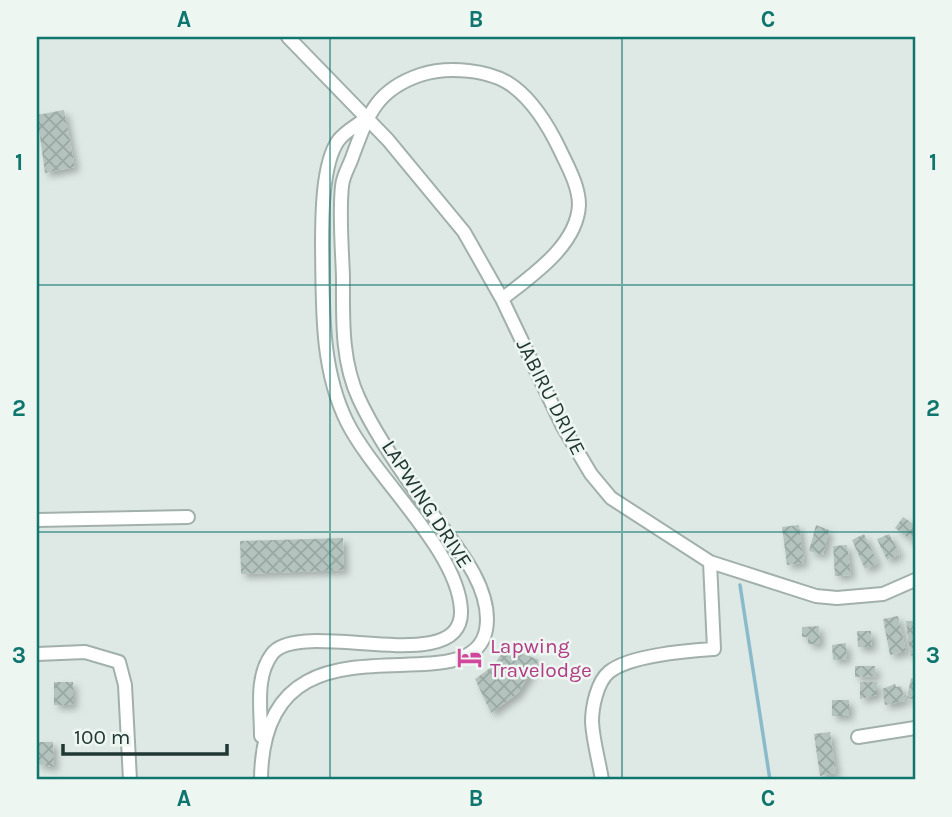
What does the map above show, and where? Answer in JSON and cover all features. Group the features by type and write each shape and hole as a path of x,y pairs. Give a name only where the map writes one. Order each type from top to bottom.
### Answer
{"street":[{"name":"JABIRU DRIVE","path":"293,38 367,118 464,232 502,299 564,426 598,485 611,498 710,562 826,597 883,594 915,580"},
{"path":"261,751 261,674 278,648 300,640 370,645 421,644 445,638 453,633 460,617 457,590 442,556 366,456 346,419 327,358 323,329 323,200 336,143 367,118 383,94 424,73 451,69 478,73 512,85 534,106 554,138 575,184 579,205 562,245 540,269 502,299"},
{"name":"LAPWING DRIVE","path":"261,780 261,751 268,727 281,705 313,678 344,668 457,661 479,646 485,632 484,603 468,565 417,494 359,400 352,381 343,335 342,186 367,118"},
{"path":"37,520 188,517"},
{"path":"602,780 592,722 595,699 605,677 628,663 682,651 714,649 710,562"},
{"path":"37,654 85,652 119,662 125,685 130,780"},
{"path":"858,737 915,728"},
{"path":"250,780 261,780"}],"building":[{"path":"64,110 75,167 45,173 37,115"},
{"path":"903,517 915,525 915,543 895,528"},
{"path":"799,525 804,563 787,565 782,527"},
{"path":"816,525 829,530 823,555 809,551"},
{"path":"864,534 878,563 865,569 852,540"},
{"path":"889,534 900,554 887,560 877,539"},
{"path":"343,538 344,570 241,574 240,541"},
{"path":"847,545 851,575 835,576 833,546"},
{"path":"898,616 906,651 890,655 883,619"},
{"path":"906,621 915,621 915,655 910,656"},
{"path":"819,626 820,644 808,644 808,637 802,637 802,627"},
{"path":"857,631 871,631 872,647 858,647"},
{"path":"846,643 847,659 833,660 832,645"},
{"path":"506,647 539,660 518,693 491,713 475,679 493,666"},
{"path":"855,666 875,666 876,676 855,677"},
{"path":"911,678 915,679 915,700 907,698"},
{"path":"54,682 73,682 73,705 54,705"},
{"path":"860,682 877,682 877,695 860,699"},
{"path":"895,684 896,687 901,686 905,701 885,705 882,689"},
{"path":"832,700 849,700 849,716 832,716"},
{"path":"830,732 836,773 820,776 814,734"},
{"path":"37,742 53,742 54,767 37,764"}],"waterway":[{"path":"740,585 770,780"}],"place":[{"name":"Lapwing Travelodge","path":"470,658"}]}
